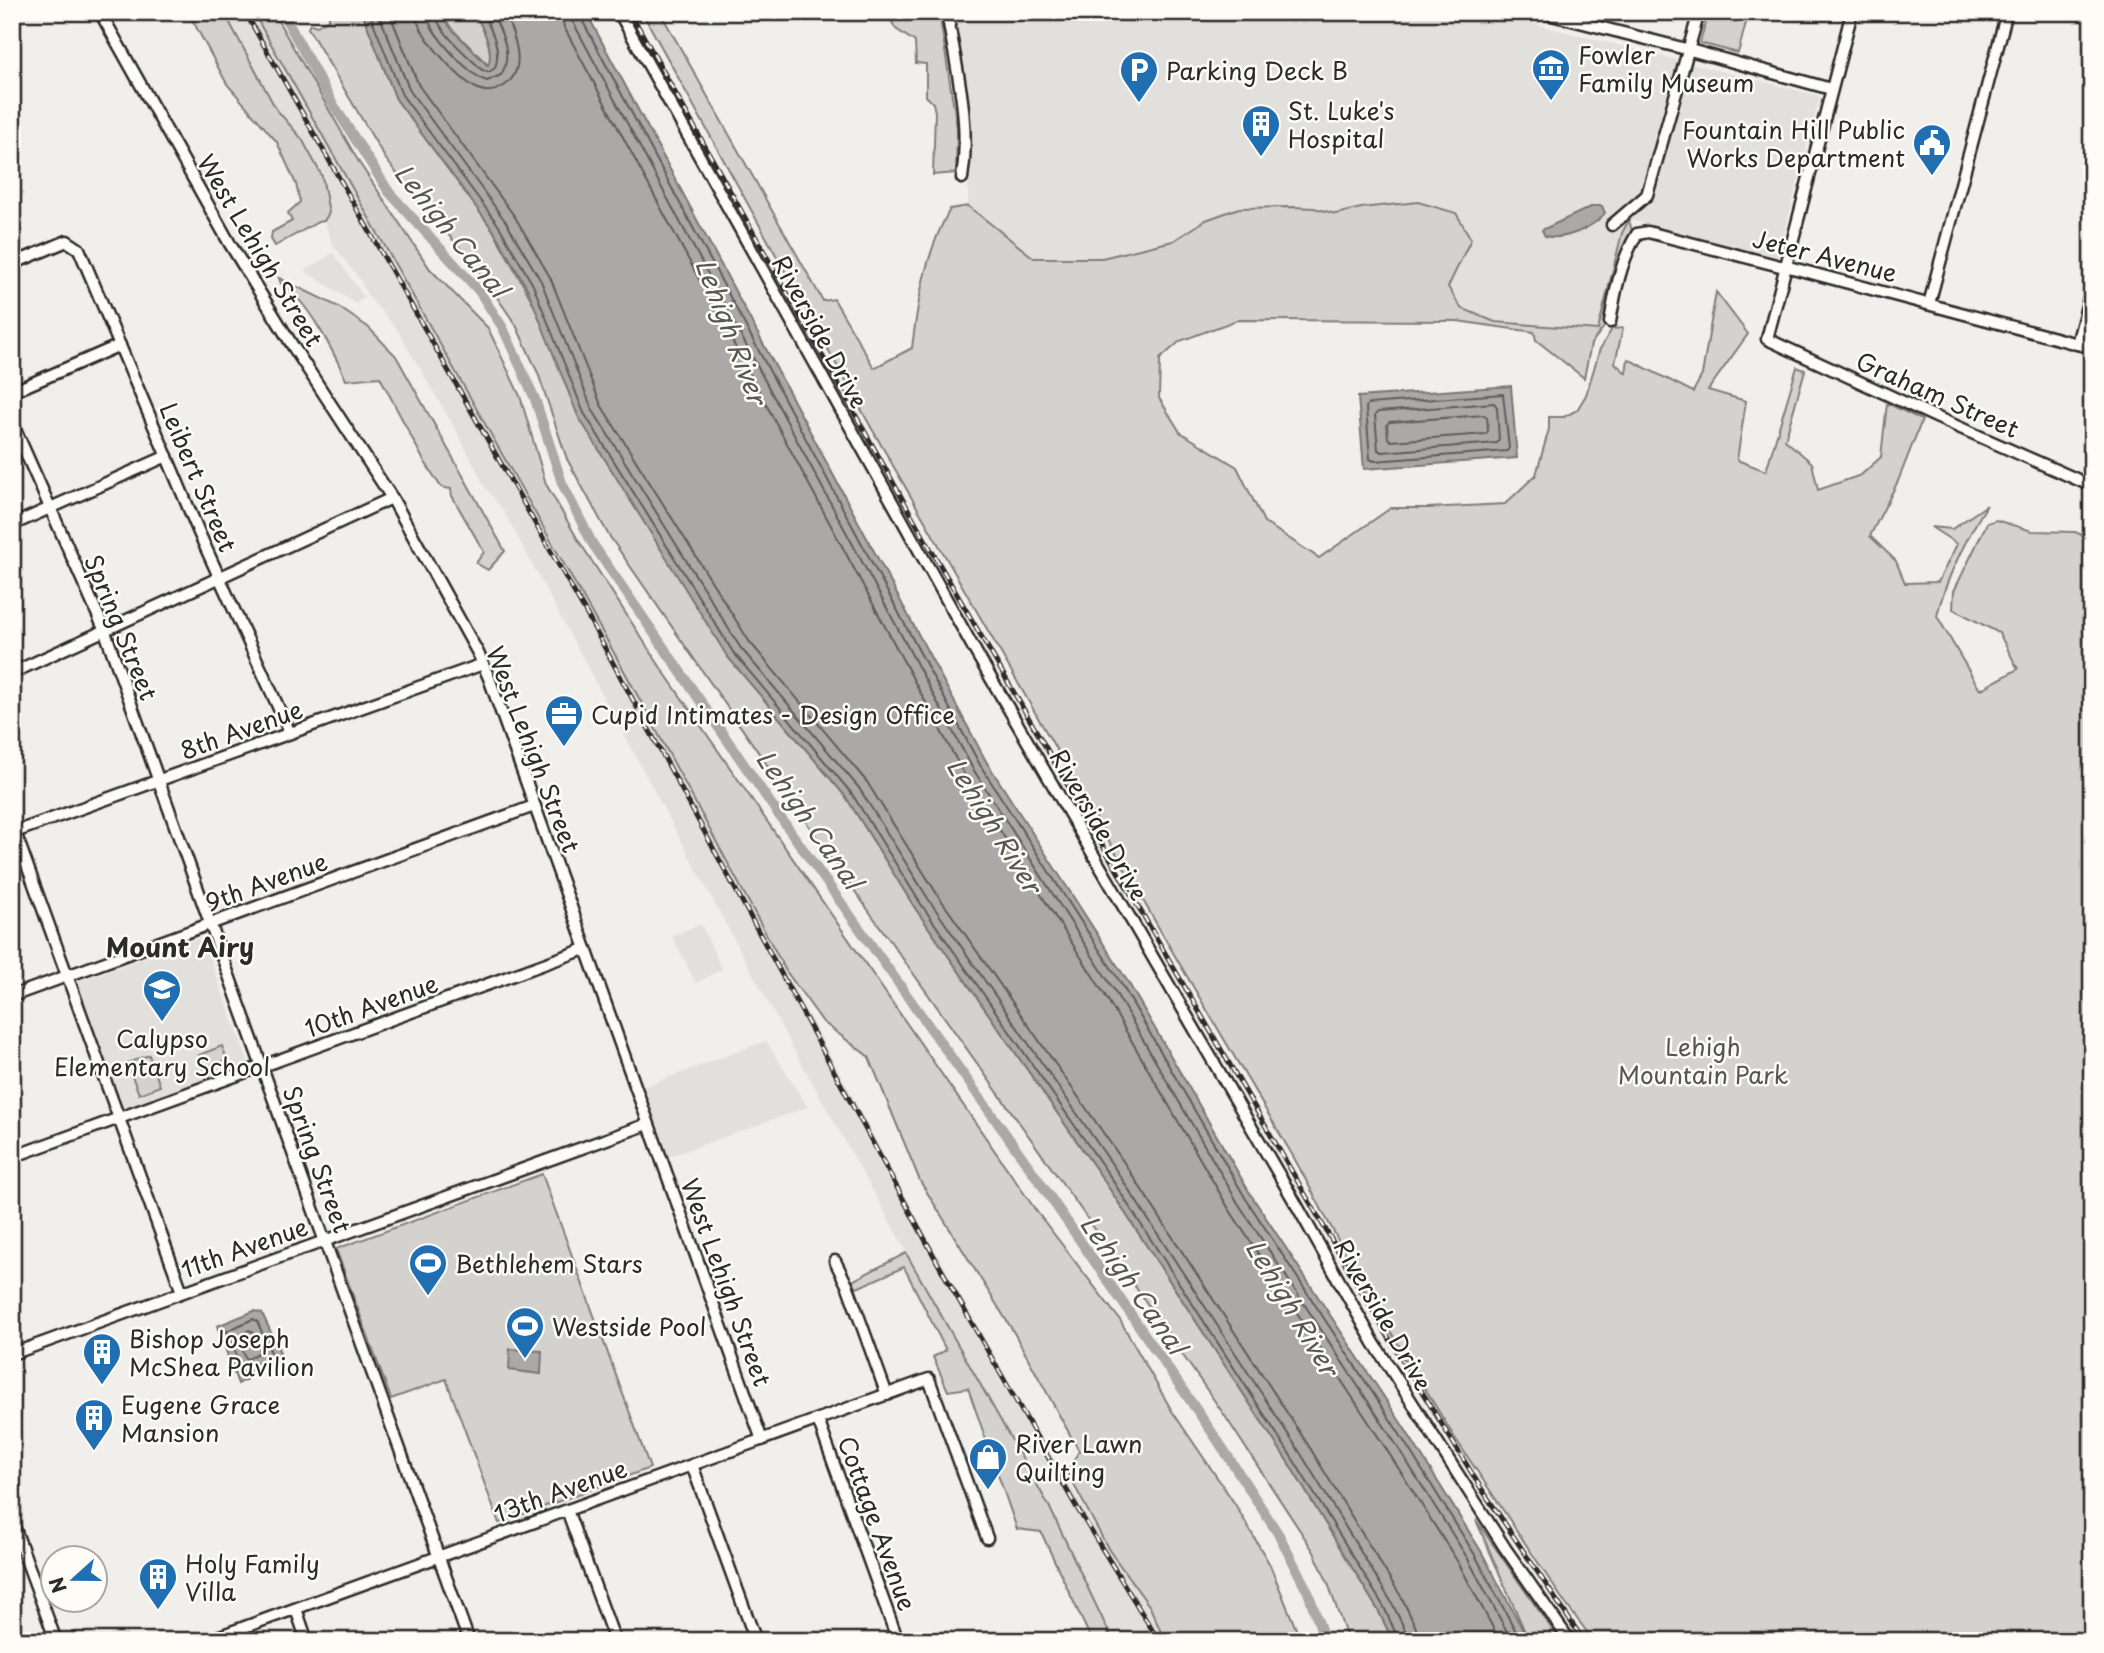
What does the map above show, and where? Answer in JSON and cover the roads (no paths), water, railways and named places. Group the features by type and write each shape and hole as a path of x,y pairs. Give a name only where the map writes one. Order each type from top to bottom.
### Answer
{"street":[{"name":"West Lehigh Street","path":"100,12 230,244 392,498 483,664 762,1440"},
{"name":"Riverside Drive","path":"620,12 978,656 1374,1343 1505,1548 1570,1641"},
{"path":"947,12 963,102 965,133 962,178"},
{"path":"1540,12 1831,89"},
{"path":"1612,225 1647,195 1699,12"},
{"path":"1786,266 1852,12"},
{"path":"1930,304 2007,12"},
{"name":"Jeter Avenue","path":"1610,322 1623,268 1637,234 1648,232 2092,348"},
{"name":"Leibert Street","path":"12,264 67,242 79,249 220,578 290,733"},
{"name":"Graham Street","path":"1786,266 1767,339 2092,486"},
{"path":"2077,344 2092,287"},
{"path":"12,392 120,345"},
{"name":"Spring Street","path":"12,422 104,629 469,1641"},
{"path":"12,525 167,456"},
{"path":"12,673 392,498"},
{"name":"8th Avenue","path":"14,832 483,664"},
{"name":"9th Avenue","path":"12,996 534,806"},
{"path":"14,832 182,1292"},
{"name":"10th Avenue","path":"12,1157 585,949"},
{"name":"11th Avenue","path":"12,1354 648,1124"},
{"path":"835,1261 848,1287 887,1395"},
{"name":"13th Avenue","path":"206,1641 929,1379 987,1538"},
{"name":"Cottage Avenue","path":"818,1420 898,1641"},
{"path":"692,1465 756,1641"},
{"path":"568,1510 615,1641"},
{"path":"13,1528 56,1641"},
{"path":"296,1609 307,1641"}],"water":[{"name":"Lehigh River","path":"362,12 440,12 451,28 488,66 489,45 475,12 586,12 986,761 1128,982 1251,1195 1405,1429 1481,1551 1529,1641 1393,1641 1378,1610 1288,1462 1103,1179 915,908 846,797 727,656 578,416 527,288 493,230 396,99"},
{"path":"1593,206 1602,206 1605,213 1593,224 1561,237 1545,236 1542,230"},
{"path":"1511,386 1517,458 1364,469 1358,397"},
{"path":"254,1311 262,1313 280,1352 278,1361 238,1384 217,1326"},
{"name":"Westside Pool","path":"510,1349 542,1351 541,1374 509,1370"}],"waterway":[{"name":"Lehigh Canal","path":"282,12 331,101 389,192 479,291 503,328 535,399 562,483 592,543 778,814 1037,1178 1218,1441 1279,1535 1308,1592 1325,1641"}],"railway":[{"path":"245,12 587,615 940,1267 1077,1508 1159,1641"},
{"path":"630,12 926,541 1381,1325 1481,1488 1584,1641"}],"place":[{"name":"Fowler Family Museum","path":"1551,102"},
{"name":"Parking Deck B","path":"1139,104"},
{"name":"St. Luke's Hospital","path":"1261,158"},
{"name":"Fountain Hill Public Works Department","path":"1932,177"},
{"name":"Cupid Intimates - Design Office","path":"564,748"},
{"name":"Calypso Elementary School","path":"162,1023"},
{"name":"Bethlehem Stars","path":"428,1297"},
{"name":"Westside Pool","path":"525,1360"},
{"name":"Bishop Joseph McShea Pavilion","path":"102,1386"},
{"name":"Eugene Grace Mansion","path":"94,1452"},
{"name":"River Lawn Quilting","path":"988,1491"},
{"name":"Holy Family Villa","path":"158,1611"}],"district":[{"name":"Mount Airy","path":"180,946"}],"park label":[{"name":"Lehigh Mountain Park","path":"1703,1060"}]}
